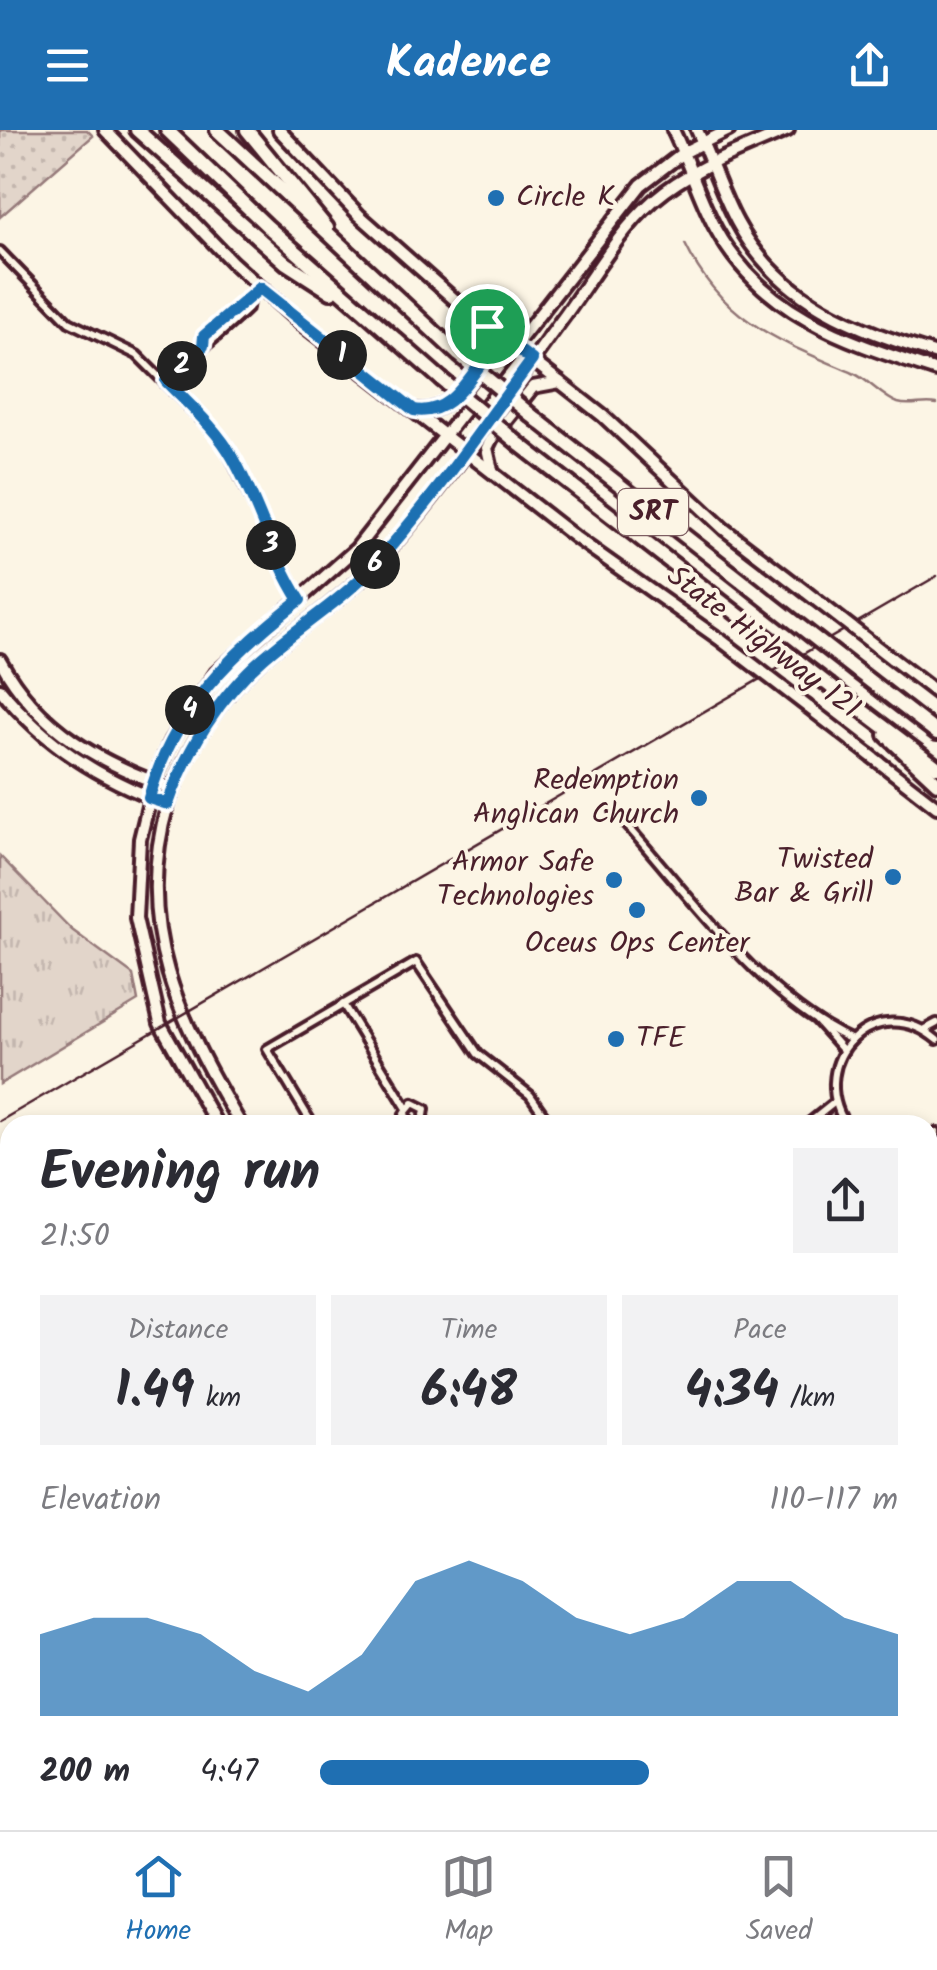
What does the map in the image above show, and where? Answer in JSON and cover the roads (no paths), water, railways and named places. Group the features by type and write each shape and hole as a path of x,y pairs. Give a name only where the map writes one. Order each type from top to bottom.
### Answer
{"highway":[{"path":"137,130 286,263 364,313"},
{"name":"SRT","path":"167,130 364,313 519,444 937,767"},
{"name":"SRT","path":"217,130 346,254 536,420 937,733"},
{"path":"247,130 296,185 346,254"},
{"path":"864,711 937,783"}],"main road":[{"name":"State Highway 121","path":"106,130 260,288 575,537 722,640 937,806"},
{"path":"279,130 360,215 487,326 651,457 724,529 937,693"},
{"path":"674,130 717,231 747,274 787,310 850,343 937,372"},
{"path":"696,130 737,223 768,267 808,302 856,328 937,354"},
{"path":"211,1115 160,1023 136,918 137,868 149,798 171,740 216,672 356,548 516,347 608,222 641,185 684,152 729,130"},
{"path":"236,1115 179,1012 164,966 155,874 173,790 226,697 262,659 316,618 375,564 465,451 636,218 710,164 788,130"},
{"path":"414,410 430,412 446,405 487,356 491,346 487,326"},
{"path":"850,343 856,328"},
{"path":"492,472 487,448 492,438 533,387 561,382"},
{"path":"300,600 316,618"},
{"path":"0,660 36,712 71,742 173,790"},
{"path":"0,689 26,721 58,749 149,798 168,804"},
{"path":"26,721 36,712"}],"street":[{"path":"0,251 69,322 138,355 222,440 235,461 285,577 300,600"},
{"path":"166,381 203,346 204,336 260,288"},
{"path":"614,812 696,909 809,1013 843,1050"},
{"path":"307,1115 268,1049 416,962 478,1054 530,1095 544,1115"},
{"path":"343,1004 410,1115"},
{"path":"809,1013 852,1040"},
{"path":"924,1030 937,1023"},
{"path":"841,1115 835,1102 834,1070 852,1040 883,1024 924,1030 937,1040"},
{"path":"817,1115 835,1102"},
{"path":"406,1107 422,1104 426,1111 423,1115"}],"waterway":[{"path":"685,244 716,292 755,325 859,376 898,403 937,404"}],"railway":[{"path":"10,1115 937,576"}],"place":[{"name":"Circle K","path":"496,198"},
{"name":"Redemption Anglican Church","path":"699,798"},
{"name":"Twisted Bar & Grill","path":"893,877"},
{"name":"Armor Safe Technologies","path":"614,880"},
{"name":"Oceus Ops Center","path":"637,910"},
{"name":"TFE","path":"616,1039"}]}
